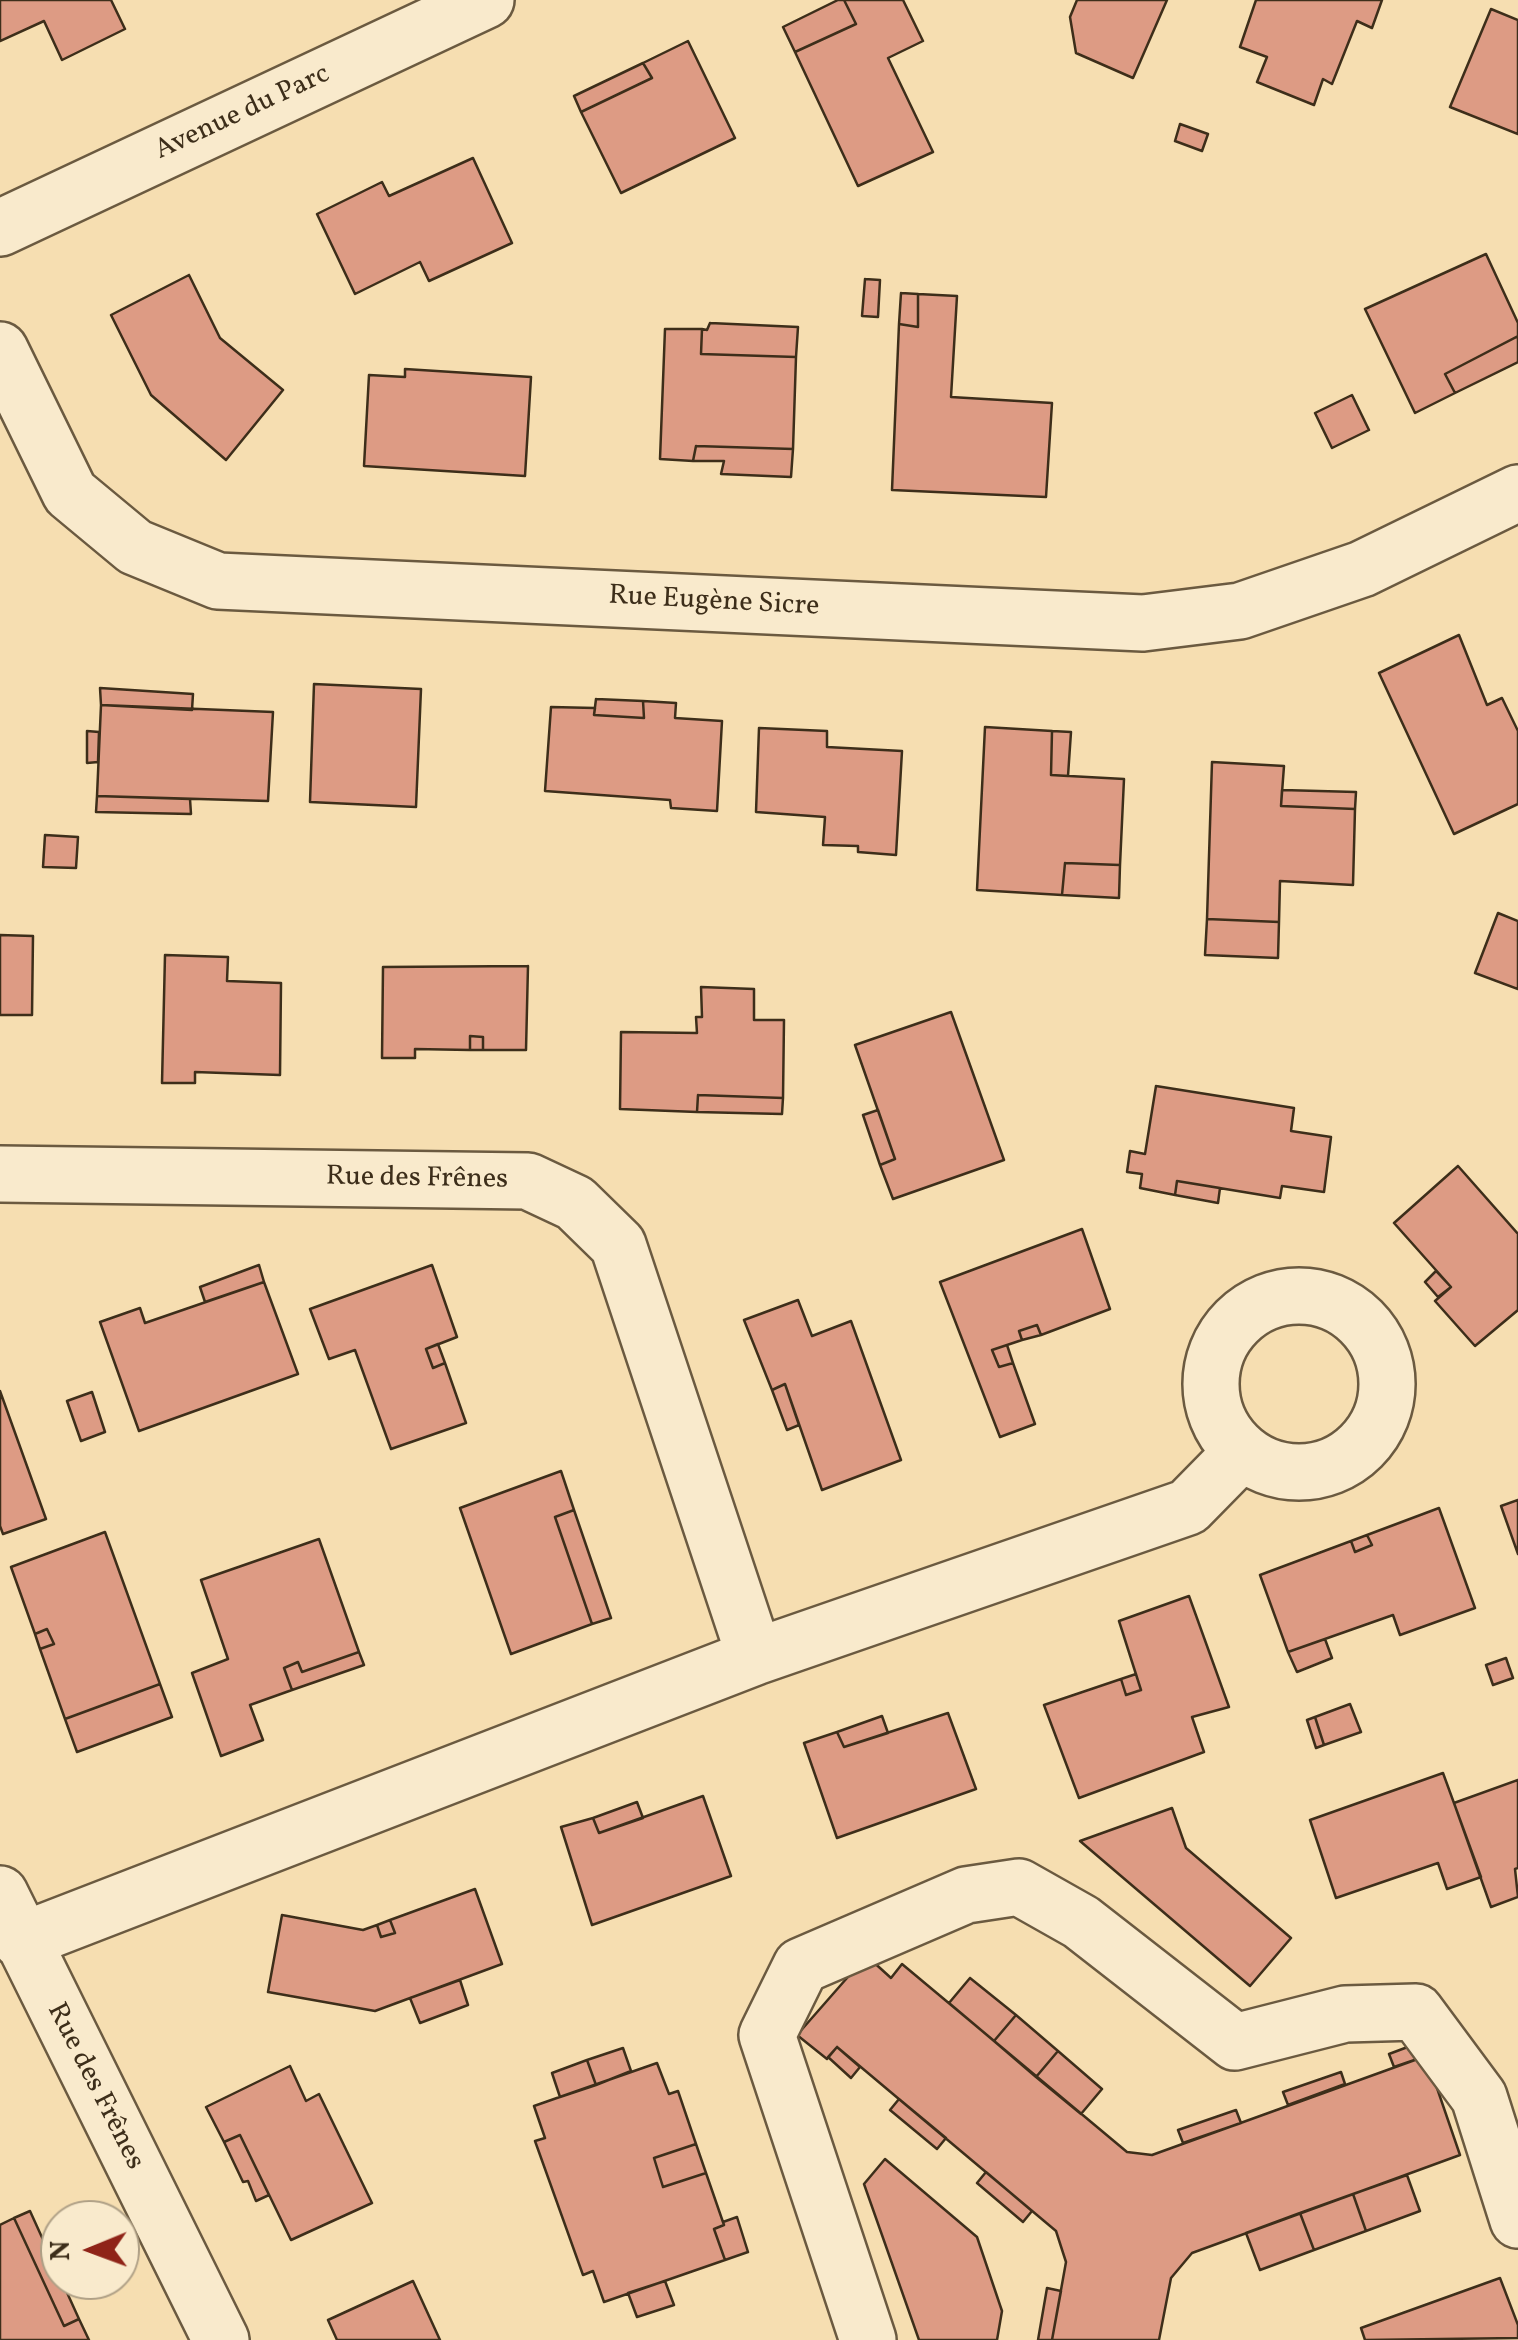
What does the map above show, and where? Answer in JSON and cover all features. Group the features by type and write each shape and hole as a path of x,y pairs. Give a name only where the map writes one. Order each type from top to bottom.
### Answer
{"street":[{"name":"Avenue du Parc","path":"0,228 486,0"},
{"name":"Rue Eugène Sicre","path":"0,350 70,493 135,547 218,580 1143,623 1240,612 1362,569 1518,493"},
{"name":"Rue des Frênes","path":"0,1174 528,1182 574,1203 618,1244 755,1657"},
{"name":"Rue des Frênes","path":"221,2340 10,1918 1188,1508 1242,1452"},
{"path":"868,2340 767,2034 801,1966 966,1895 1019,1888 1081,1922 1235,2042 1345,2014 1416,2012 1498,2090 1518,2220"}],"building":[{"path":"0,0 111,0 125,29 62,60 44,21 0,41"},
{"path":"844,0 856,24 795,52 783,27"},
{"path":"844,0 903,0 923,41 888,58 933,152 858,186 795,52 856,24"},
{"path":"1077,0 1167,0 1133,78 1076,53 1070,17"},
{"path":"1256,0 1382,0 1372,28 1357,21 1332,84 1323,79 1314,105 1257,82 1267,57 1240,47"},
{"path":"1491,9 1518,20 1518,134 1450,107"},
{"path":"688,41 735,138 621,193 581,112 652,78 643,63"},
{"path":"643,63 652,78 581,112 574,96"},
{"path":"1180,124 1208,134 1202,151 1175,141"},
{"path":"473,158 512,243 429,281 420,262 355,294 317,214 382,182 389,196"},
{"path":"1486,254 1518,323 1518,336 1445,374 1455,393 1415,413 1365,309"},
{"path":"189,275 220,338 283,390 226,460 151,395 111,315"},
{"path":"865,279 880,280 878,317 862,316"},
{"path":"901,293 918,294 918,327 899,324"},
{"path":"918,294 957,296 951,397 1052,403 1046,497 892,490 899,324 918,327"},
{"path":"710,323 798,327 796,357 701,354 702,329 707,330"},
{"path":"665,329 702,329 701,354 796,357 793,449 696,446 693,461 660,459"},
{"path":"1518,336 1518,362 1455,393 1445,374"},
{"path":"405,369 531,377 525,476 364,466 369,375 405,377"},
{"path":"1352,395 1369,430 1332,448 1315,413"},
{"path":"696,446 793,449 791,477 721,474 724,461 693,461"},
{"path":"1459,635 1487,705 1502,698 1518,731 1518,804 1454,834 1379,673"},
{"path":"314,684 421,689 416,807 310,802"},
{"path":"100,688 193,694 192,710 101,705"},
{"path":"596,699 643,701 644,718 594,715"},
{"path":"643,701 676,703 675,718 722,721 717,811 671,808 670,800 545,791 551,707 595,708 594,715 644,718"},
{"path":"101,705 273,712 268,801 97,796"},
{"path":"985,727 1052,731 1051,775 1124,779 1120,865 1065,863 1062,895 977,890"},
{"path":"759,728 827,731 827,747 902,751 896,855 858,852 858,846 823,845 825,817 756,812"},
{"path":"87,731 99,732 98,762 87,763"},
{"path":"1052,731 1071,732 1068,776 1051,775"},
{"path":"1212,762 1284,766 1281,806 1355,809 1353,885 1280,881 1279,922 1207,919"},
{"path":"1282,790 1356,792 1355,809 1281,806"},
{"path":"97,796 190,799 191,814 96,812"},
{"path":"45,835 78,837 76,868 43,867"},
{"path":"1065,863 1120,865 1119,898 1062,895"},
{"path":"1498,913 1518,921 1518,989 1475,973"},
{"path":"1207,919 1279,922 1278,958 1205,955"},
{"path":"0,935 33,936 32,1015 0,1015"},
{"path":"165,955 228,957 227,981 281,983 280,1075 195,1072 195,1083 162,1083"},
{"path":"528,966 526,1050 483,1050 483,1037 470,1036 470,1050 415,1049 415,1058 382,1058 383,967"},
{"path":"701,987 754,989 754,1020 784,1020 783,1098 698,1095 697,1112 620,1109 621,1032 697,1033 696,1017 702,1017"},
{"path":"951,1012 1004,1160 893,1199 880,1165 895,1159 855,1045"},
{"path":"470,1036 483,1037 483,1050 470,1050"},
{"path":"1156,1086 1294,1108 1291,1131 1331,1137 1324,1192 1282,1186 1280,1198 1177,1181 1175,1195 1140,1188 1142,1174 1127,1172 1130,1151 1145,1154"},
{"path":"698,1095 783,1098 782,1114 697,1112"},
{"path":"878,1110 895,1159 880,1165 863,1115"},
{"path":"1458,1166 1518,1234 1518,1310 1475,1346 1435,1301 1451,1287 1394,1223"},
{"path":"1177,1181 1220,1188 1218,1203 1175,1195"},
{"path":"1082,1229 1110,1309 1041,1335 1037,1325 1019,1331 1022,1340 992,1350 999,1367 1013,1363 1035,1424 1000,1437 940,1282"},
{"path":"259,1265 264,1282 205,1302 200,1287"},
{"path":"432,1265 457,1337 426,1349 433,1368 445,1363 466,1423 391,1449 355,1350 329,1359 310,1309"},
{"path":"1436,1271 1451,1287 1438,1297 1425,1282"},
{"path":"264,1282 298,1374 139,1431 100,1322 140,1308 145,1323"},
{"path":"798,1300 812,1336 851,1321 901,1460 822,1490 785,1384 772,1390 744,1320"},
{"path":"1037,1325 1041,1335 1022,1340 1019,1331"},
{"path":"438,1344 445,1363 433,1368 426,1349"},
{"path":"1007,1345 1013,1363 999,1367 992,1350"},
{"path":"785,1384 799,1425 787,1430 772,1390"},
{"path":"0,1391 46,1519 3,1534 0,1526"},
{"path":"92,1392 105,1432 81,1441 67,1401"},
{"path":"561,1471 574,1510 555,1517 592,1624 511,1654 460,1508"},
{"path":"1518,1500 1518,1554 1501,1506"},
{"path":"1439,1508 1475,1608 1400,1635 1393,1615 1288,1652 1260,1575 1351,1541 1355,1552 1372,1545 1367,1535"},
{"path":"574,1510 611,1618 592,1624 555,1517"},
{"path":"105,1532 160,1684 65,1719 40,1649 54,1644 47,1629 35,1634 11,1567"},
{"path":"1367,1535 1372,1545 1355,1552 1351,1541"},
{"path":"319,1539 359,1652 302,1672 298,1662 284,1668 292,1690 250,1705 263,1740 221,1756 192,1673 228,1659 201,1580"},
{"path":"1189,1596 1229,1707 1192,1717 1204,1752 1079,1798 1044,1705 1121,1679 1126,1695 1141,1690 1119,1621"},
{"path":"47,1629 54,1644 40,1649 35,1634"},
{"path":"1325,1639 1332,1658 1297,1672 1288,1652"},
{"path":"359,1652 364,1665 292,1690 284,1668 298,1662 302,1672"},
{"path":"1506,1658 1513,1678 1493,1685 1486,1665"},
{"path":"1136,1674 1141,1690 1126,1695 1121,1679"},
{"path":"160,1684 172,1717 77,1752 65,1719"},
{"path":"1350,1704 1361,1732 1324,1745 1315,1717"},
{"path":"948,1713 976,1789 837,1838 804,1743 837,1732 844,1747"},
{"path":"882,1716 888,1733 844,1747 837,1732"},
{"path":"1315,1717 1324,1745 1316,1748 1307,1720"},
{"path":"1443,1773 1481,1877 1447,1889 1438,1863 1336,1898 1310,1820"},
{"path":"1518,1780 1518,1897 1491,1907 1454,1803"},
{"path":"703,1796 731,1876 592,1925 561,1827 593,1818 599,1833"},
{"path":"637,1802 643,1818 599,1833 593,1818"},
{"path":"1172,1808 1186,1848 1291,1938 1250,1986 1080,1841"},
{"path":"475,1889 502,1964 375,2011 268,1992 282,1915 363,1930 377,1925 381,1937 395,1933 390,1920"},
{"path":"390,1920 395,1933 381,1937 377,1925"},
{"path":"869,1958 891,1978 902,1964 1127,2152 1152,2155 1426,2056 1460,2155 1192,2253 1171,2278 1159,2340 1052,2340 1066,2262 1056,2231 837,2047 827,2059 797,2035 861,1962"},
{"path":"970,1978 1016,2015 994,2041 949,2003"},
{"path":"460,1980 468,2005 420,2023 410,1998"},
{"path":"1016,2015 1058,2051 1036,2077 994,2041"},
{"path":"1421,2042 1426,2056 1394,2067 1389,2054"},
{"path":"837,2047 860,2067 851,2078 828,2057"},
{"path":"623,2048 631,2071 596,2085 587,2060"},
{"path":"1058,2051 1102,2089 1081,2114 1036,2077"},
{"path":"587,2060 596,2085 560,2097 552,2073"},
{"path":"657,2063 669,2094 678,2091 696,2144 654,2158 663,2187 706,2173 724,2225 714,2229 725,2260 604,2302 593,2271 583,2275 535,2141 545,2138 534,2106"},
{"path":"290,2066 306,2101 319,2094 372,2203 291,2240 240,2135 224,2142 206,2107"},
{"path":"1341,2072 1345,2084 1288,2105 1283,2092"},
{"path":"899,2099 946,2138 937,2149 890,2110"},
{"path":"1236,2110 1241,2123 1183,2143 1178,2130"},
{"path":"240,2135 269,2195 256,2201 224,2142"},
{"path":"696,2144 706,2173 663,2187 654,2158"},
{"path":"885,2159 977,2237 1002,2311 997,2340 919,2340 864,2184"},
{"path":"986,2172 1032,2211 1023,2222 977,2183"},
{"path":"1407,2175 1420,2211 1366,2231 1353,2194"},
{"path":"1353,2194 1366,2231 1314,2250 1300,2213"},
{"path":"30,2211 40,2233 40,2274 14,2218"},
{"path":"1300,2213 1314,2250 1260,2270 1246,2233"},
{"path":"737,2217 748,2252 725,2260 714,2229"},
{"path":"14,2218 40,2274 40,2300 52,2300 64,2326 79,2319 89,2340 0,2340 0,2225"},
{"path":"1500,2278 1518,2325 1518,2338 1365,2340 1361,2328"},
{"path":"413,2281 440,2340 337,2340 328,2320"},
{"path":"665,2281 674,2305 637,2317 628,2293"},
{"path":"1047,2288 1061,2291 1052,2340 1038,2340"},
{"path":"52,2300 70,2300 79,2319 64,2326"}]}
